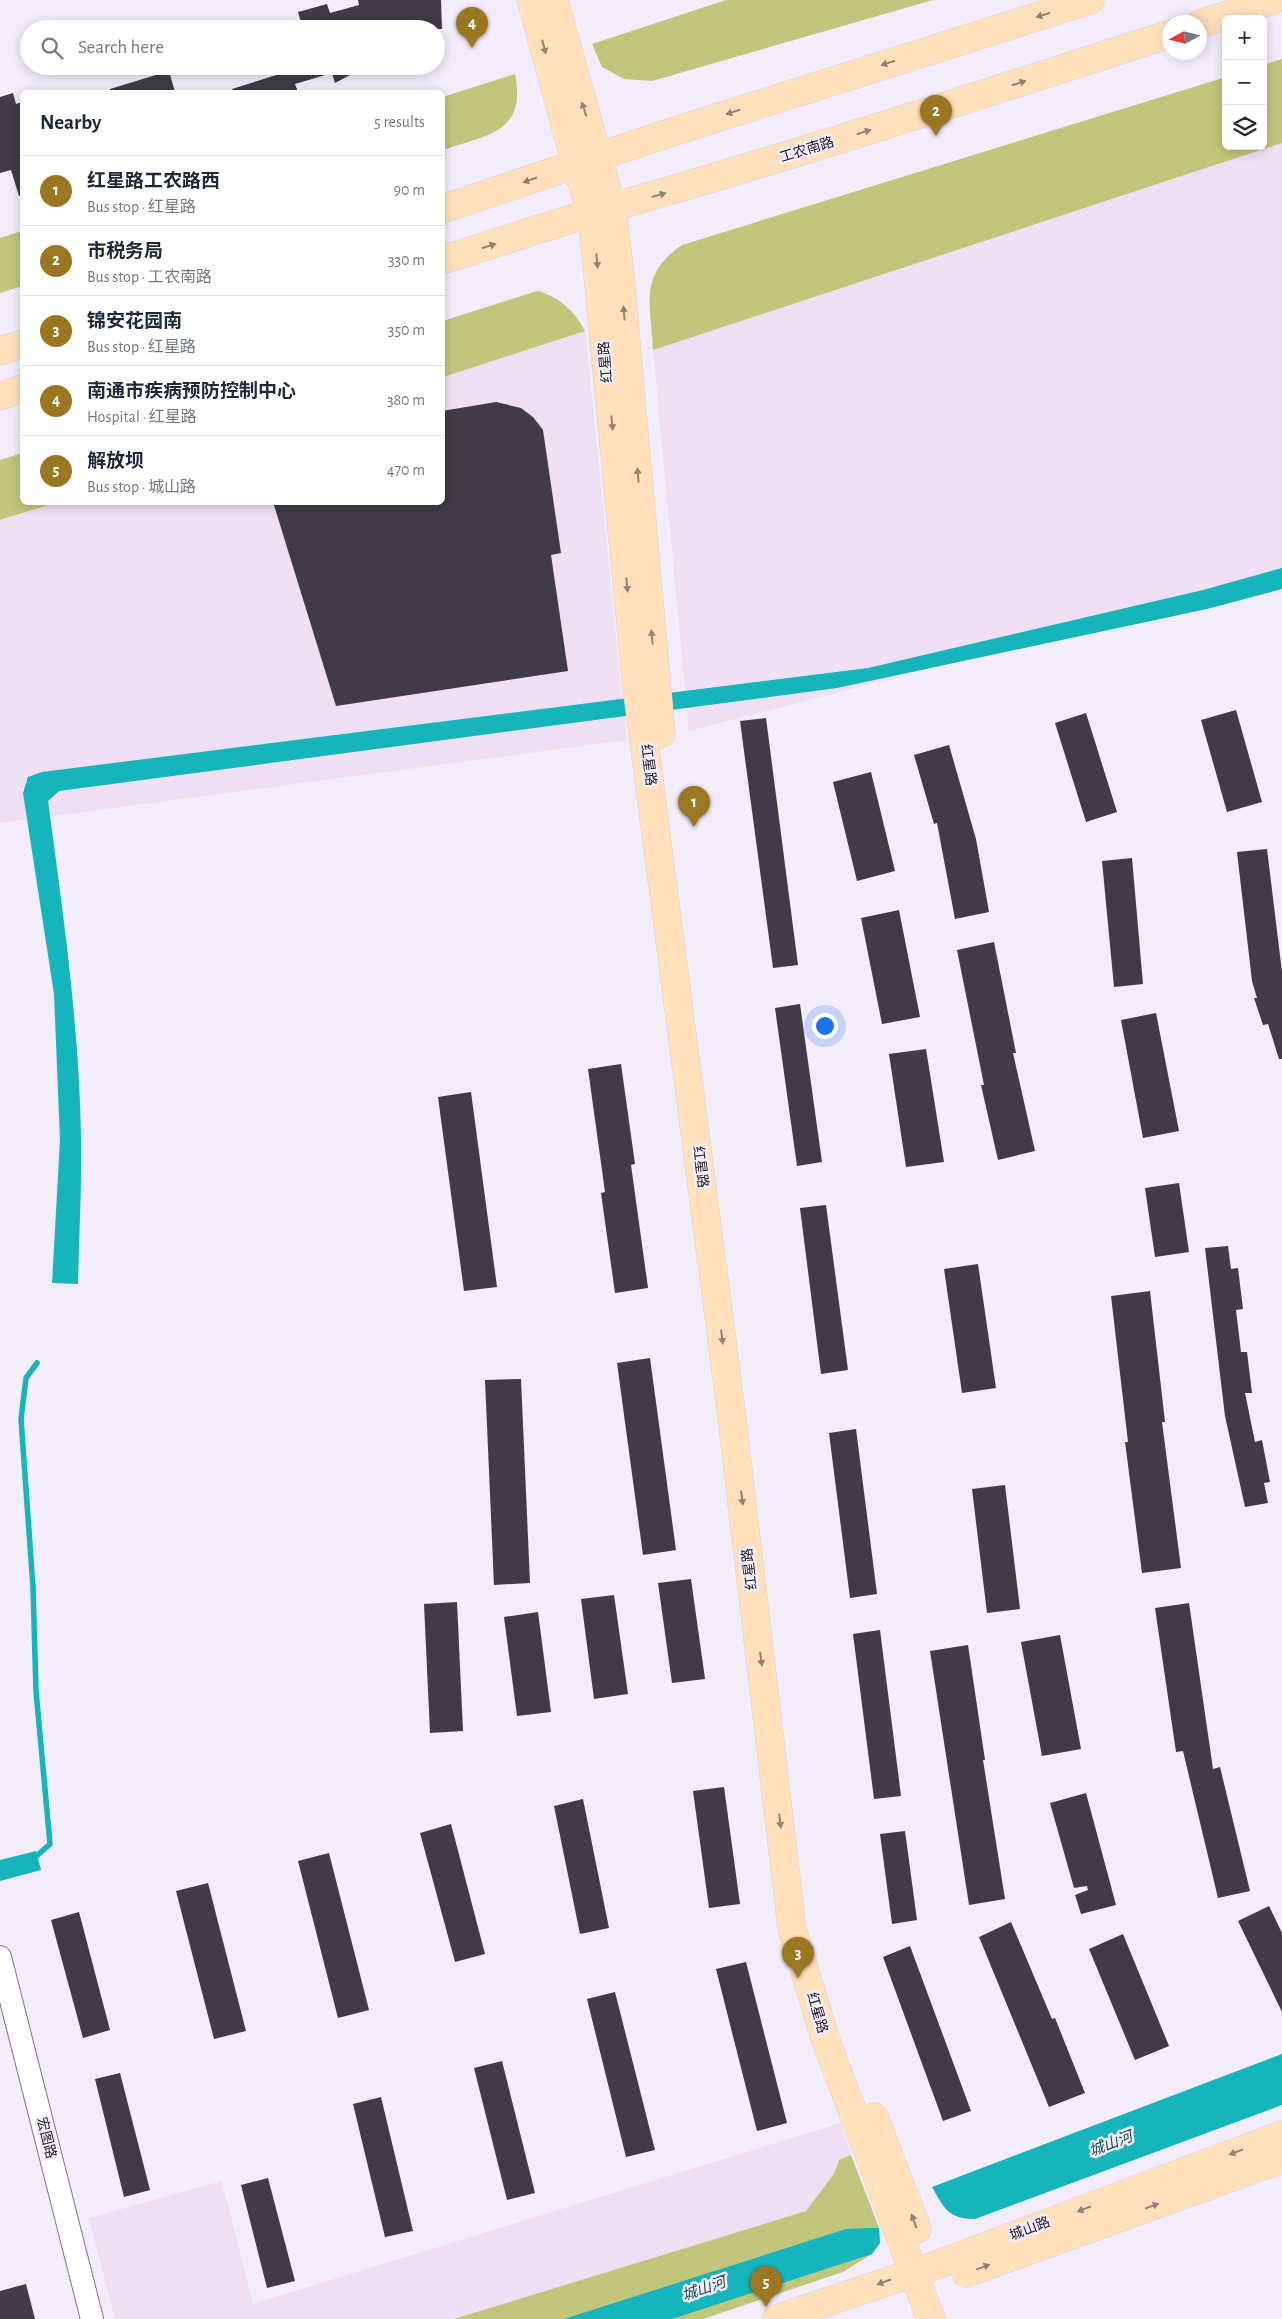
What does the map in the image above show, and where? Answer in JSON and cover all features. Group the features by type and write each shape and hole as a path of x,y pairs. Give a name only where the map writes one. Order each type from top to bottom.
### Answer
{"main road":[{"name":"红星路","path":"531,0 587,160 602,210 652,733 693,998 750,1407 811,1926 843,2038 895,2168 925,2278 931,2319"},
{"name":"红星路","path":"554,0 587,160"},
{"path":"445,208 587,160 1090,0"},
{"path":"1207,22 1273,0"},
{"name":"工农南路","path":"445,259 933,110 1162,37"},
{"path":"0,351 20,345"},
{"path":"0,396 20,389"},
{"name":"城山路","path":"833,2319 925,2278 1282,2134"},
{"name":"城山路","path":"776,2319 925,2278 1282,2159"},
{"name":"红星路","path":"925,2278 951,2319"}],"street":[{"name":"宏图路","path":"0,1956 92,2319"}],"shaded area":[{"path":"1282,143 1282,575 1164,608 689,731 653,350 1261,150 1267,150 1267,148"},
{"path":"585,331 627,740 0,823 0,521 46,505 445,505 445,376"},
{"path":"841,2123 851,2155 839,2160 834,2174 807,2211 454,2319 115,2319 89,2218 222,2181 253,2304"}],"green space":[{"path":"726,0 933,0 652,81 624,79 602,67 592,44"},
{"path":"1282,59 1282,143 1267,148 1267,105 1267,64"},
{"path":"515,74 517,94 515,109 509,120 488,135 445,149 445,96"},
{"path":"1222,78 1222,150 1261,150 653,350 650,292 653,279 668,256 682,245"},
{"path":"20,232 20,287 0,293 0,238"},
{"path":"537,291 545,293 566,306 585,331 445,376 445,320"},
{"path":"20,454 20,505 49,505 0,520 0,460"},
{"path":"851,2155 879,2228 880,2243 872,2254 843,2272 703,2319 454,2319 806,2211 834,2174 839,2160"}],"water":[{"path":"1282,568 1282,589 1207,609 837,688 59,791 48,801 74,1010 80,1094 81,1173 78,1284 52,1283 60,1140 54,994 23,793 28,777 42,772 868,668 1203,590"},
{"path":"36,1851 41,1870 0,1881 0,1860"},
{"name":"城山河","path":"1282,2054 1282,2105 975,2219 959,2217 948,2211 932,2187"},
{"name":"城山河","path":"879,2228 880,2243 872,2254 672,2319 564,2319 846,2229"}],"building":[{"path":"358,0 441,0 442,20 300,20 298,12 327,4 330,13 359,5"},
{"path":"156,75 170,75 174,90 110,90"},
{"path":"276,75 325,75 295,84 297,90 232,89"},
{"path":"333,75 350,75 335,83"},
{"path":"13,93 16,104 20,103 20,196 11,170 0,173 0,97"},
{"path":"496,402 521,408 533,417 543,430 561,553 551,555 568,671 336,706 274,505 445,505 445,410"},
{"path":"1236,710 1262,802 1227,812 1201,720"},
{"path":"1086,713 1117,812 1086,822 1055,723"},
{"path":"766,718 798,965 773,968 740,721"},
{"path":"949,745 976,839 989,912 955,919 937,823 934,824 914,755"},
{"path":"871,772 895,871 857,881 833,782"},
{"path":"1267,849 1282,972 1282,1059 1279,1059 1268,1024 1263,1025 1254,998 1257,998 1252,981 1237,852"},
{"path":"1132,858 1143,984 1114,987 1102,861"},
{"path":"899,910 920,1017 882,1024 861,918"},
{"path":"994,942 1016,1053 1013,1053 1035,1151 998,1160 981,1085 984,1085 957,950"},
{"path":"800,1004 822,1162 797,1166 775,1008"},
{"path":"1156,1013 1179,1131 1143,1138 1121,1020"},
{"path":"926,1049 944,1162 906,1167 889,1054"},
{"path":"621,1064 635,1164 631,1165 648,1288 615,1293 601,1193 605,1192 588,1069"},
{"path":"471,1092 497,1287 464,1291 438,1097"},
{"path":"1179,1183 1189,1252 1155,1257 1145,1188"},
{"path":"826,1205 848,1370 821,1374 800,1208"},
{"path":"1228,1246 1231,1269 1238,1268 1243,1309 1236,1310 1241,1352 1247,1352 1252,1393 1245,1393 1255,1442 1262,1440 1270,1482 1264,1483 1268,1503 1245,1507 1225,1416 1205,1248"},
{"path":"978,1264 996,1388 962,1393 944,1269"},
{"path":"1150,1291 1165,1422 1162,1422 1181,1568 1142,1573 1125,1442 1128,1442 1111,1296"},
{"path":"650,1358 676,1550 643,1555 617,1363"},
{"path":"521,1379 530,1583 494,1585 485,1380"},
{"path":"856,1429 877,1594 850,1598 829,1433"},
{"path":"1005,1485 1020,1609 987,1613 972,1489"},
{"path":"691,1579 705,1679 672,1683 658,1583"},
{"path":"614,1595 628,1694 594,1699 581,1599"},
{"path":"457,1602 463,1731 430,1733 424,1604"},
{"path":"1189,1603 1213,1769 1220,1767 1250,1891 1218,1898 1183,1751 1176,1752 1155,1608"},
{"path":"538,1612 551,1712 517,1716 504,1617"},
{"path":"880,1630 901,1796 874,1799 853,1634"},
{"path":"1060,1635 1081,1749 1042,1756 1021,1642"},
{"path":"968,1645 985,1760 983,1760 1005,1899 969,1905 930,1651"},
{"path":"724,1787 740,1904 709,1908 693,1791"},
{"path":"1086,1793 1116,1905 1081,1914 1075,1895 1088,1890 1087,1886 1074,1888 1050,1803"},
{"path":"583,1799 609,1928 580,1934 554,1806"},
{"path":"451,1824 485,1954 455,1962 420,1833"},
{"path":"905,1831 917,1920 892,1924 880,1834"},
{"path":"329,1853 369,2010 338,2018 298,1861"},
{"path":"208,1883 246,2031 214,2039 176,1891"},
{"path":"1269,1906 1282,1933 1282,2012 1238,1921"},
{"path":"79,1912 110,2030 83,2038 51,1920"},
{"path":"1011,1922 1052,2019 1055,2018 1085,2093 1049,2107 979,1937"},
{"path":"1123,1934 1169,2046 1135,2060 1089,1949"},
{"path":"910,1946 971,2111 943,2121 883,1957"},
{"path":"746,1962 787,2123 757,2131 716,1969"},
{"path":"615,1992 655,2150 626,2157 587,1999"},
{"path":"502,2061 535,2193 507,2200 474,2068"},
{"path":"120,2073 150,2190 124,2197 95,2079"},
{"path":"381,2097 413,2231 385,2237 353,2104"},
{"path":"268,2178 295,2281 267,2288 241,2185"},
{"path":"26,2284 35,2319 0,2319 0,2291"}],"waterway":[{"path":"32,1860 50,1844 36,1691 33,1587 21,1419 26,1378 37,1363"}],"place":[{"name":"南通市疾病预防控制中心","path":"472,48"},
{"name":"市税务局","path":"936,136"},
{"name":"红星路工农路西","path":"694,827"},
{"name":"锦安花园南","path":"798,1978"},
{"name":"解放坝","path":"766,2307"}]}
